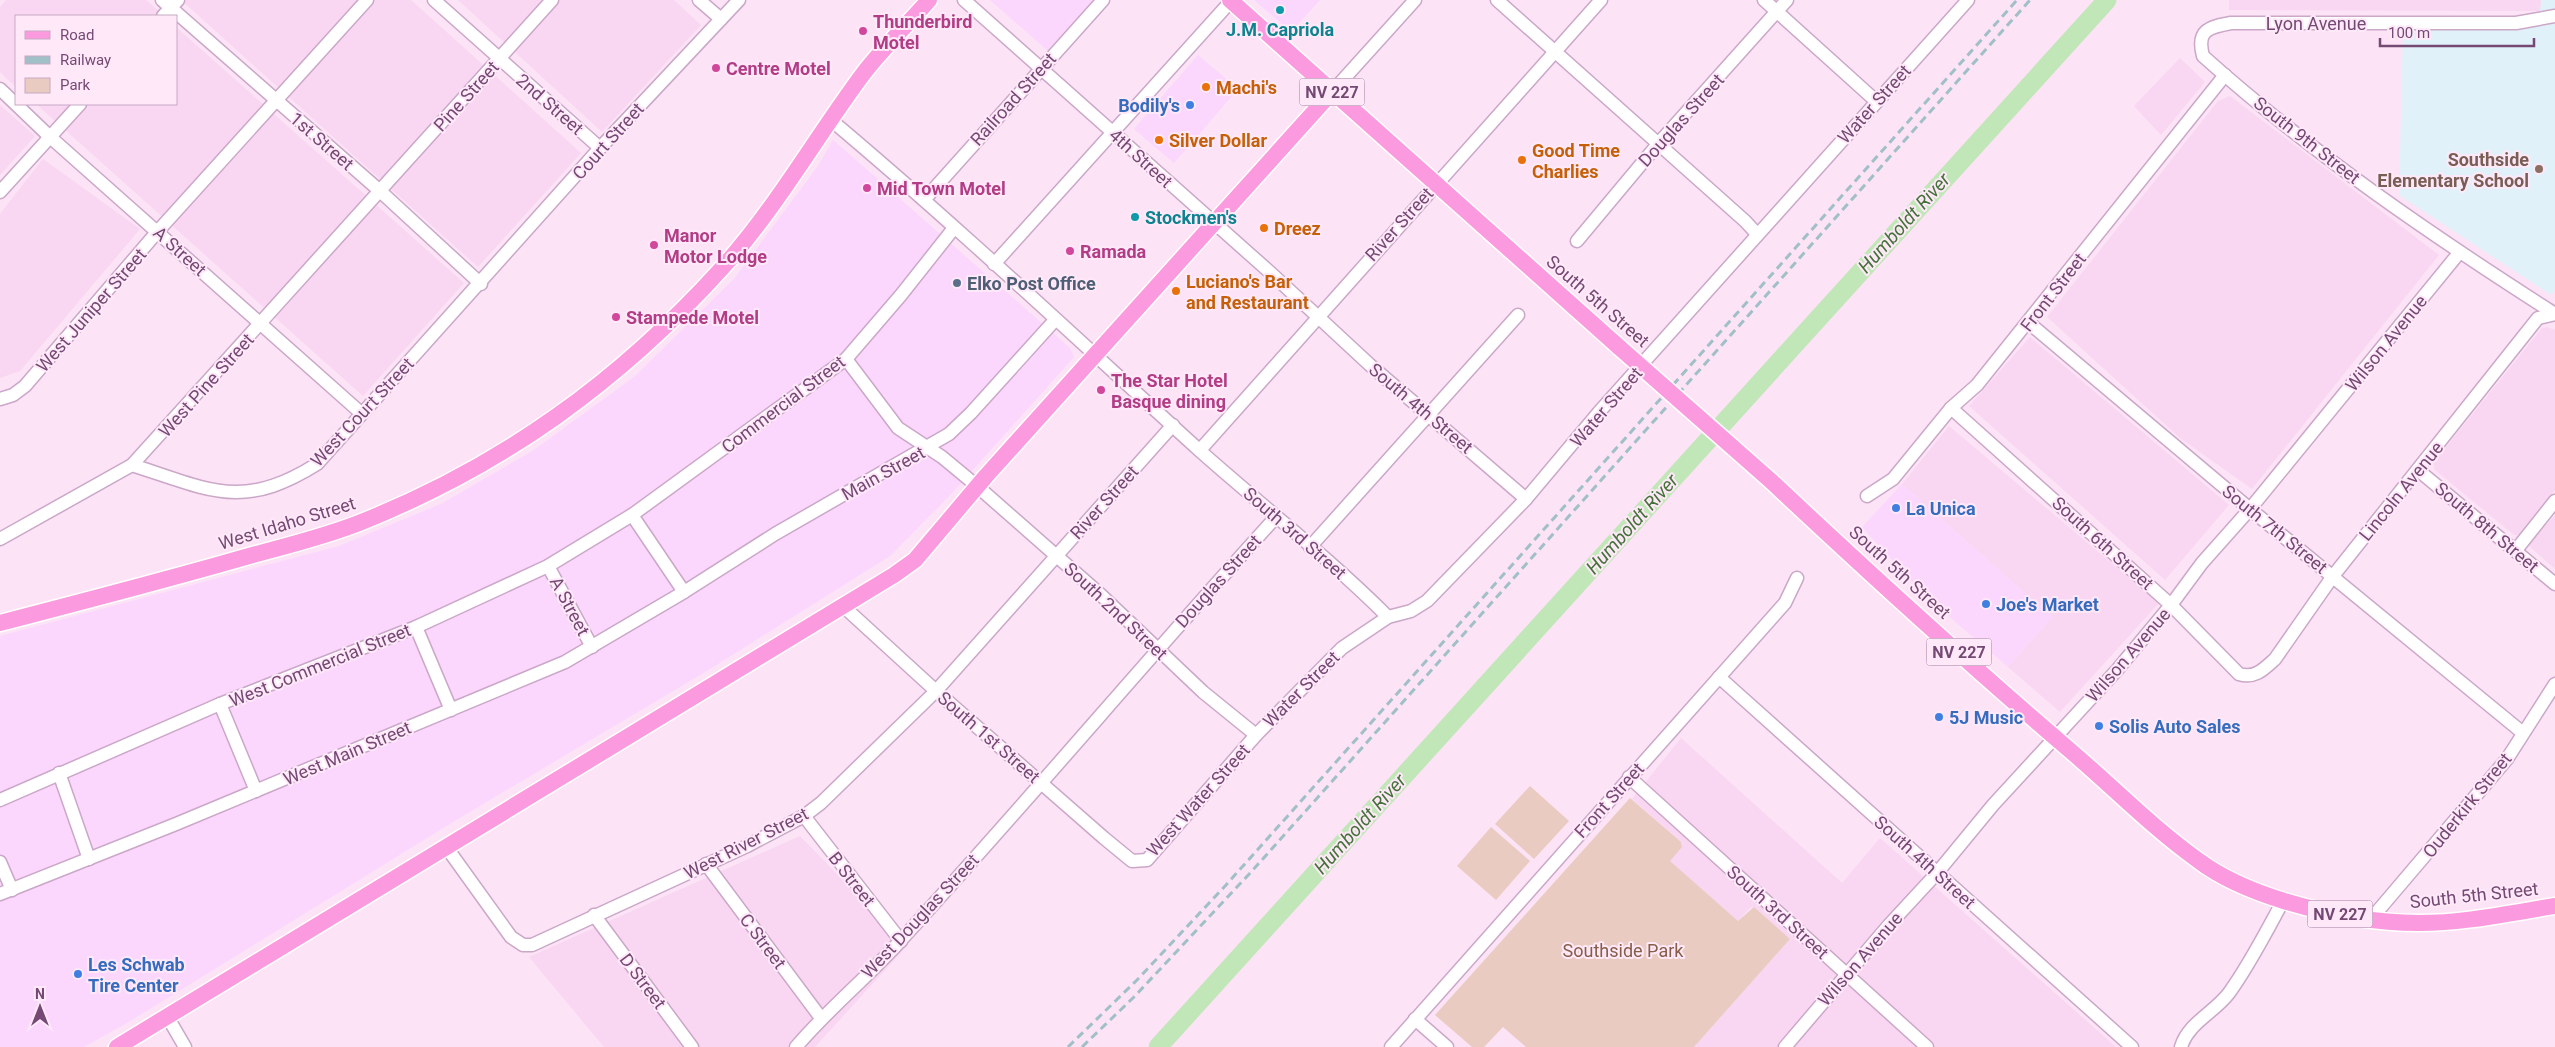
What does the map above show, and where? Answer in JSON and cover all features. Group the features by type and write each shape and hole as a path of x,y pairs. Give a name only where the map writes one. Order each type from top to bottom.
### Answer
{"main road":[{"name":"West Idaho Street","path":"0,623 194,572 358,523 414,499 474,469 564,412 632,358 671,322 712,278 755,228 865,72 929,0"},
{"name":"NV 227","path":"1231,0 1435,184"},
{"path":"117,1047 447,848 894,575 915,560 978,486 1332,92"},
{"name":"South 5th Street","path":"1435,184 1771,481 2054,738 2199,861 2219,874 2283,901 2326,912 2371,919 2421,923 2472,919 2555,906"}],"street":[{"name":"West Juniper Street","path":"0,399 13,395 25,386 158,231 367,0"},
{"name":"2nd Street","path":"434,0 600,148"},
{"name":"Pine Street","path":"380,191 552,0"},
{"path":"699,0 721,19"},
{"name":"Court Street","path":"481,284 600,148 739,0"},
{"name":"4th Street","path":"964,0 1318,315"},
{"name":"Railroad Street","path":"924,200 1040,68 1103,0"},
{"path":"994,264 1231,0"},
{"path":"1332,92 1415,0"},
{"path":"1497,0 1757,234"},
{"name":"River Street","path":"1200,450 1318,315 1601,0"},
{"path":"1764,0 1876,101"},
{"name":"Douglas Street","path":"1576,241 1658,144 1787,0"},
{"name":"Water Street","path":"1256,735 1342,648 1388,617 1411,611 1427,601 1526,499 1599,412 1968,0"},
{"name":"1st Street","path":"168,6 380,191 481,284"},
{"name":"Lyon Avenue","path":"2201,38 2212,26 2231,23 2516,23 2555,16"},
{"name":"South 9th Street","path":"2201,38 2200,45 2203,56 2288,127 2459,253 2555,314"},
{"name":"Front Street","path":"1867,496 1893,479 1952,408 1978,385 2030,323 2225,75"},
{"name":"A Street","path":"0,89 15,103"},
{"name":"A Street","path":"17,105 49,136 261,322 361,413"},
{"path":"0,192 79,105"},
{"name":"South 3rd Street","path":"831,120 924,200 1200,450 1358,587 1388,617"},
{"name":"West Pine Street","path":"0,539 132,465 380,191"},
{"name":"Commercial Street","path":"632,515 846,359 901,295 954,228"},
{"name":"Wilson Avenue","path":"1785,1047 1937,873 1993,805 2116,670 2171,605 2202,563 2250,509 2459,253"},
{"name":"West Court Street","path":"132,465 216,492 259,491 293,479 317,464 331,451 361,413 481,284"},
{"name":"Lincoln Avenue","path":"2253,675 2264,670 2275,659 2333,576 2538,318 2555,314"},
{"name":"South 4th Street","path":"1318,315 1428,416 1526,499"},
{"path":"1310,547 1518,315"},
{"name":"Main Street","path":"684,592 775,534 929,448 949,434 972,413 1055,320"},
{"name":"South 7th Street","path":"2030,323 2250,509 2523,733"},
{"path":"846,359 898,428 929,448 978,486"},
{"name":"South 6th Street","path":"1952,408 2171,605 2239,674 2253,675"},
{"name":"River Street","path":"936,692 1173,425"},
{"name":"South 8th Street","path":"2418,470 2555,584"},
{"name":"South 2nd Street","path":"978,486 1056,555 1203,692 1256,735"},
{"path":"2516,550 2555,501"},
{"path":"632,515 684,592"},
{"name":"West Commercial Street","path":"0,800 220,704 416,627 548,566 632,515"},
{"name":"Douglas Street","path":"1041,782 1156,649 1276,517"},
{"name":"A Street","path":"548,566 592,647"},
{"name":"Front Street","path":"1391,1047 1785,603 1797,578"},
{"name":"West Main Street","path":"6,892 256,791 565,662 684,592"},
{"name":"South 1st Street","path":"843,606 936,692 1104,838 1132,861 1138,862"},
{"path":"416,627 451,710"},
{"name":"South 4th Street","path":"1719,677 2132,1047"},
{"name":"Ouderkirk Street","path":"2371,919 2507,759 2555,684"},
{"name":"West River Street","path":"447,848 491,912 511,937 523,945 543,941 594,915 748,846 804,816 821,803 936,692"},
{"path":"220,704 256,791"},
{"name":"West Water Street","path":"1138,862 1147,860 1156,852 1256,735"},
{"path":"59,773 89,859"},
{"name":"South 3rd Street","path":"1629,777 1927,1047"},
{"name":"West Douglas Street","path":"796,1047 820,1018 901,941 1041,782"},
{"name":"B Street","path":"804,816 901,941"},
{"path":"0,862 6,892"},
{"name":"C Street","path":"706,864 820,1018"},
{"path":"2181,1047 2196,1024 2228,995 2247,966 2283,901"},
{"name":"D Street","path":"594,915 692,1047"},
{"path":"167,1016 184,1047"},
{"path":"1415,1019 1447,1047"}],"shaded area":[{"path":"6,0 146,0 163,15 15,15 15,86 0,72 0,7"},
{"path":"181,0 411,0 581,153 478,267"},
{"path":"458,0 674,0 701,25 602,132"},
{"path":"990,0 1095,0 1048,51"},
{"path":"1254,0 1320,0 1291,32"},
{"path":"2229,0 2541,0 2541,11 2229,10"},
{"path":"2541,0 2555,0 2555,290 2551,295 2399,195 2403,27 2539,21"},
{"path":"178,29 464,283 363,396 37,105 178,105"},
{"path":"1198,55 1238,89 1174,163 1134,129"},
{"path":"2180,58 2205,82 2161,135 2134,106"},
{"path":"2230,96 2439,255 2252,489 2180,438 2047,317 2218,101"},
{"path":"0,105 35,136 0,175"},
{"path":"833,140 1070,348 1074,357 955,490 890,556 710,669 453,822 127,1023 84,1047 0,1047 0,636 339,546 441,504 534,450 634,377 734,279 818,166"},
{"path":"43,159 140,229 20,371 0,378 0,214"},
{"path":"2547,327 2555,330 2555,490 2519,535 2514,535 2435,470 2433,463 2542,328"},
{"path":"2030,337 2229,505 2165,580 1969,406"},
{"path":"1949,426 2159,603 2060,712 2008,667 2052,617 1902,484"},
{"path":"1902,484 2052,617 2008,667 1923,594 1862,527"},
{"path":"2555,515 2555,569 2528,545"},
{"path":"1681,738 1842,883 1880,838 2116,1047 1694,1047 1790,939 1754,907 1750,908 1738,921 1669,861 1682,847 1682,843 1632,799"},
{"path":"800,836 907,946 815,1047 604,1047 529,957"}],"green space":[{"path":"1530,786 1569,821 1534,859 1495,824"},
{"name":"Southside Park","path":"1630,798 1681,842 1682,847 1670,861 1738,921 1754,907 1790,939 1694,1047 1526,1047 1503,1027 1484,1047 1472,1047 1435,1015"},
{"path":"1491,827 1530,861 1496,900 1457,866"}],"waterway":[{"name":"Humboldt River","path":"1158,1047 2107,0"}],"railway":[{"path":"1068,1047 1137,980 1226,885 2017,0"},
{"path":"1082,1047 1134,997 1252,871 2030,0"}],"place":[{"name":"J.M. Capriola","path":"1280,10"},
{"name":"Thunderbird Motel","path":"863,31"},
{"name":"Centre Motel","path":"716,68"},
{"name":"Machi's","path":"1206,87"},
{"name":"Bodily's","path":"1190,105"},
{"name":"Silver Dollar","path":"1159,140"},
{"name":"Good Time Charlies","path":"1522,160"},
{"name":"Southside Elementary School","path":"2539,169"},
{"name":"Mid Town Motel","path":"867,188"},
{"name":"Stockmen's","path":"1135,217"},
{"name":"Dreez","path":"1264,228"},
{"name":"Manor Motor Lodge","path":"654,245"},
{"name":"Ramada","path":"1070,251"},
{"name":"Elko Post Office","path":"957,283"},
{"name":"Luciano's Bar and Restaurant","path":"1176,291"},
{"name":"Stampede Motel","path":"616,317"},
{"name":"The Star Hotel Basque dining","path":"1101,390"},
{"name":"La Unica","path":"1896,508"},
{"name":"Joe's Market","path":"1986,604"},
{"name":"5J Music","path":"1939,717"},
{"name":"Solis Auto Sales","path":"2099,726"},
{"name":"Les Schwab Tire Center","path":"78,974"}]}
